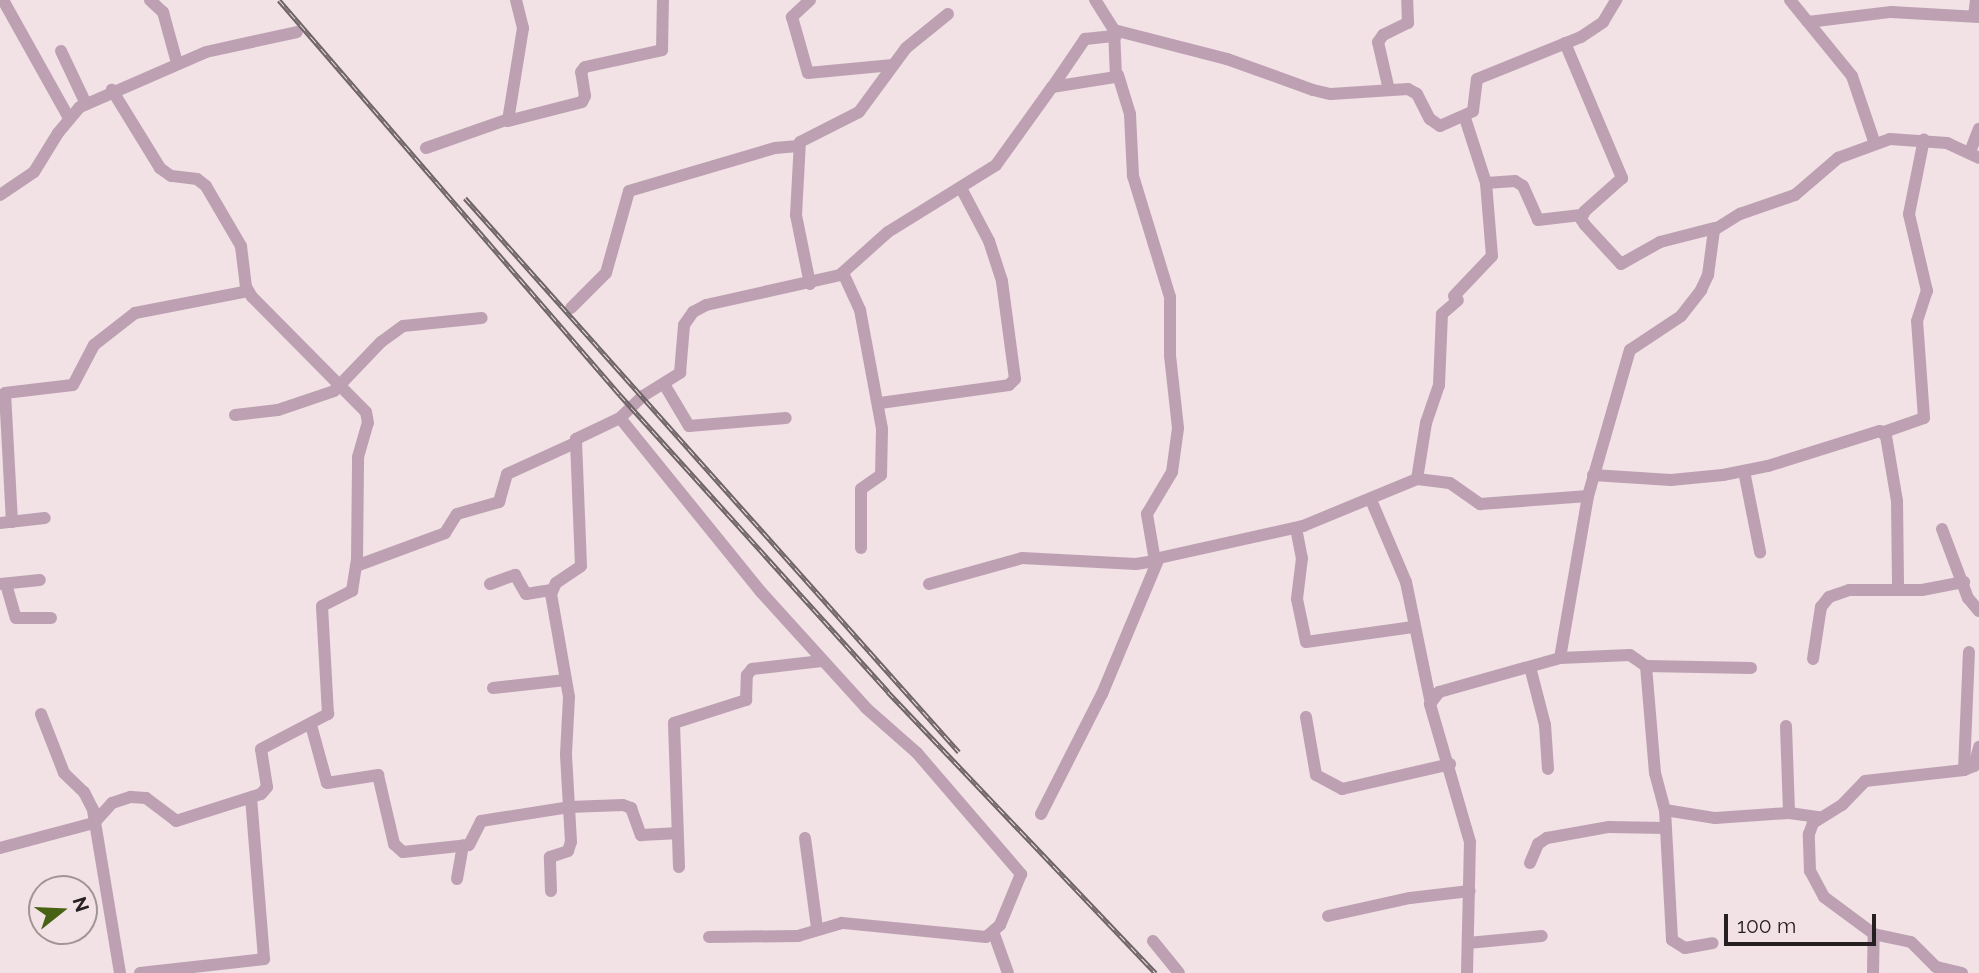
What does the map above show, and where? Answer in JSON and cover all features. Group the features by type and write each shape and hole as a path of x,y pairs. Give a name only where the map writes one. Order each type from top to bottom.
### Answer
{"street":[{"path":"3,0 69,118"},
{"path":"150,0 163,12 177,63"},
{"path":"506,120 523,28 516,0"},
{"path":"426,148 506,120 582,102 585,96 581,72 586,67 662,50 663,0"},
{"path":"810,0 792,17 808,73 893,65"},
{"path":"1041,814 1122,650 1155,561 1147,514 1172,472 1178,428 1170,356 1170,298 1133,176 1129,114 1118,75 1115,33 1095,0"},
{"path":"1389,90 1378,42 1383,35 1408,23 1408,0"},
{"path":"356,566 445,533 457,514 499,502 508,474 575,443 582,434 620,418 643,396 680,373 684,325 693,312 714,303 846,277 888,232 965,195 996,165 1085,39 1115,33 1227,59 1312,90 1331,94 1389,90 1416,94 1430,119 1440,126 1465,118 1473,111 1477,79 1565,43 1603,22 1616,0"},
{"path":"1790,0 1852,76 1874,144"},
{"path":"1808,22 1891,12 1976,17 1976,0"},
{"path":"810,284 796,215 798,146 806,136 827,130 859,112 878,92 893,65 916,38 948,14"},
{"path":"0,195 34,172 69,118 86,104 177,63 252,40 298,32"},
{"path":"1486,183 1515,181 1523,186 1538,220 1583,220 1622,178 1565,43"},
{"path":"61,51 86,104"},
{"path":"1052,87 1118,75"},
{"path":"0,848 94,823 112,803 131,797 146,798 176,821 251,798 267,787 261,749 325,719 328,707 322,606 352,591 356,566 358,457 368,418 341,385 248,292 241,246 206,186 197,179 171,176 160,168 112,90"},
{"path":"1417,479 1426,423 1439,385 1442,314 1492,256 1486,183 1465,118"},
{"path":"1583,220 1621,264 1678,235 1715,228 1740,214 1795,195 1824,166 1874,144 1924,139 1974,155 1979,129"},
{"path":"1593,475 1671,480 1744,471 1884,432 1924,418 1917,321 1927,291 1909,214 1924,139"},
{"path":"571,309 606,273 629,191 775,148 798,146"},
{"path":"880,403 1009,385 1015,379 1002,281 965,195"},
{"path":"1560,658 1588,496 1630,350 1681,316 1701,290 1708,275 1715,228"},
{"path":"846,277 855,295 880,403 882,468 876,479 861,489 861,548"},
{"path":"45,518 6,522 5,393 73,385 94,345 135,313 248,292"},
{"path":"235,415 300,405 341,385 381,342 403,327 482,318"},
{"path":"664,384 689,426 786,418"},
{"path":"620,418 698,518 822,661 917,753 1019,870 1020,885 994,934 986,937 842,923 817,928 798,936 709,937"},
{"path":"1884,432 1898,511 1898,589"},
{"path":"490,584 515,575 526,594 552,590 580,566 575,443"},
{"path":"1744,471 1760,552"},
{"path":"929,584 1022,558 1136,564 1155,561 1296,528 1371,500 1417,479 1450,483 1480,504 1588,496"},
{"path":"1371,500 1406,582 1413,627 1430,699 1468,821 1467,973"},
{"path":"1296,528 1302,558 1297,598 1306,642 1413,627"},
{"path":"1942,529 1968,598 1979,611"},
{"path":"40,580 3,584 16,618 51,618"},
{"path":"1813,659 1823,601 1849,590 1898,589 1964,582"},
{"path":"551,891 550,857 570,848 566,680 552,590"},
{"path":"1964,770 1969,652"},
{"path":"1430,699 1439,692 1560,658 1616,653 1630,655 1646,666 1751,668"},
{"path":"679,867 675,833 674,723 746,700 752,669 822,661"},
{"path":"1646,666 1655,773 1665,810 1672,940 1685,948 1713,943"},
{"path":"1530,667 1545,725 1548,769"},
{"path":"493,688 566,680"},
{"path":"41,714 64,773 90,801 120,973"},
{"path":"1306,716 1315,775 1342,789 1450,764"},
{"path":"311,725 327,783 377,775 397,849 463,846 471,844 474,827 481,821 569,807 629,806 641,835 675,833"},
{"path":"1786,726 1789,813"},
{"path":"1962,973 1936,967 1911,942 1874,934 1824,897 1814,884 1809,834 1819,817 1842,805 1865,781 1964,770 1974,766 1979,747"},
{"path":"140,973 264,959 251,798"},
{"path":"1665,810 1715,818 1789,813 1819,817"},
{"path":"1530,863 1538,844 1547,838 1609,827 1665,828"},
{"path":"805,838 817,928"},
{"path":"457,879 463,846"},
{"path":"1328,916 1409,898 1469,891"},
{"path":"994,934 1008,973"},
{"path":"1873,973 1874,934"},
{"path":"1468,943 1542,936"},
{"path":"1153,941 1179,973"}],"railway":[{"path":"279,0 620,395 888,692 1156,973"},
{"path":"465,198 959,752"}]}
